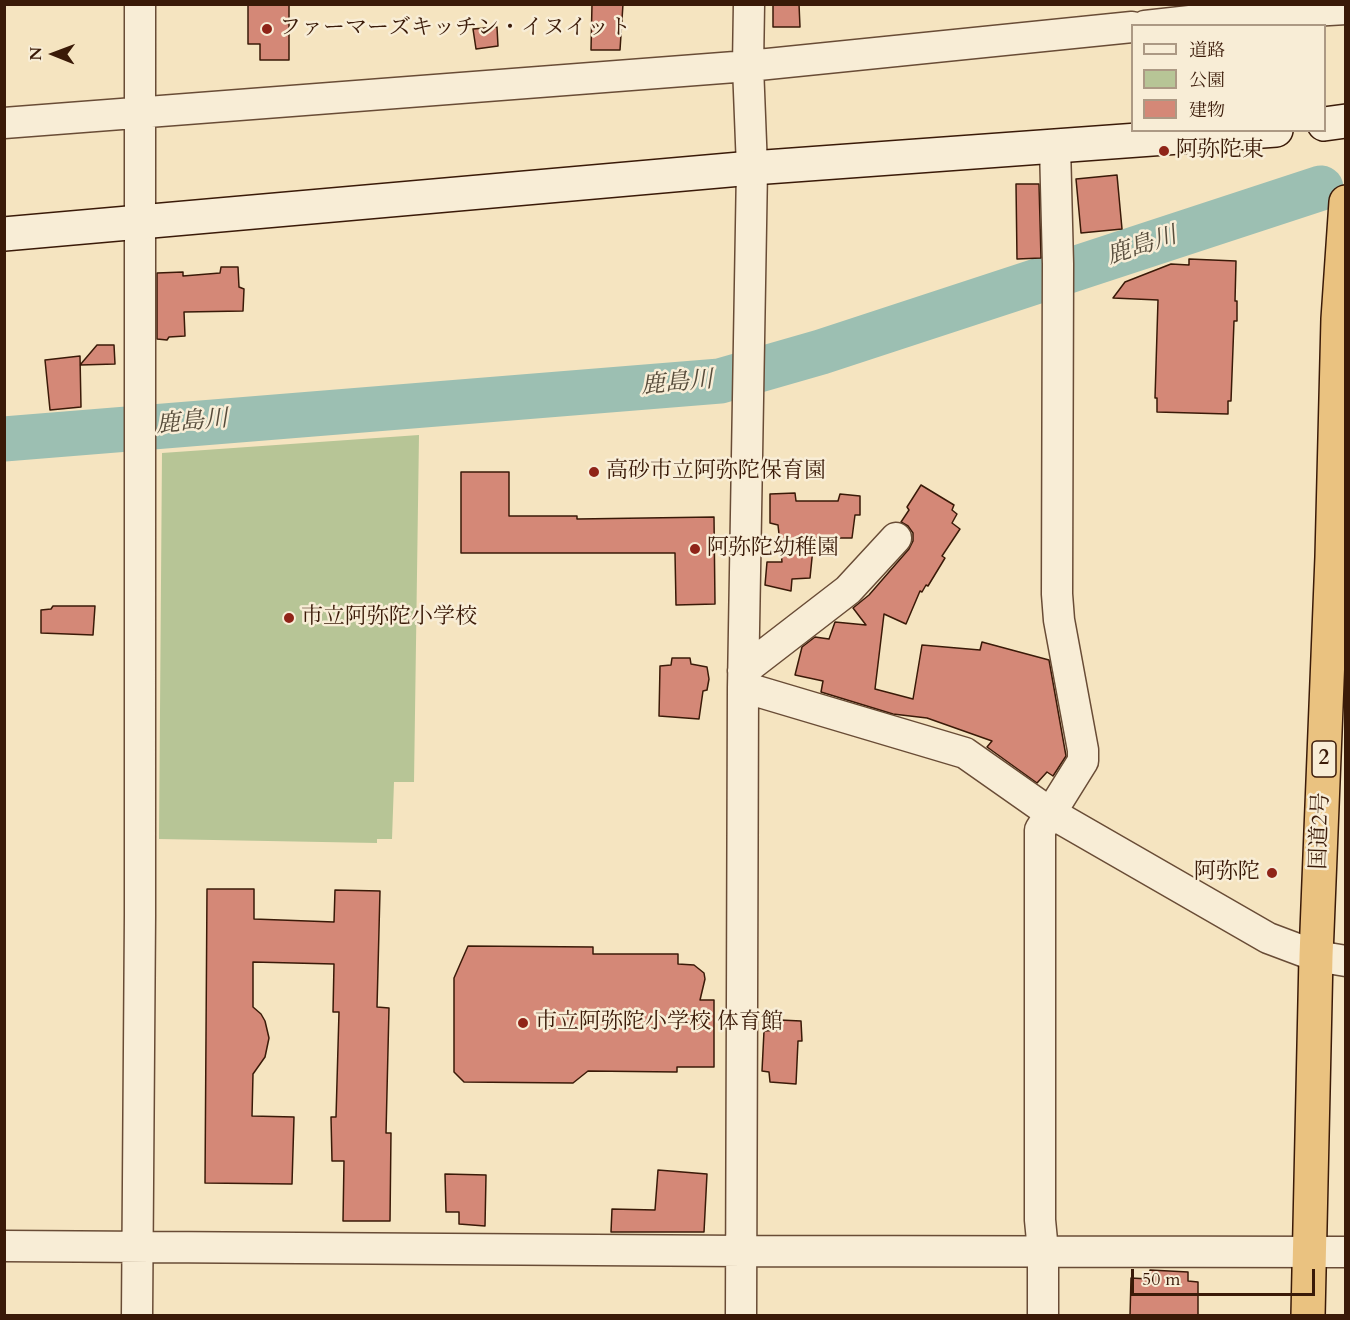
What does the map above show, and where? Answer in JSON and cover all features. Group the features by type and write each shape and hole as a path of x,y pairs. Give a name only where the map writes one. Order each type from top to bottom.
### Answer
{"highway":[{"name":"国道2号","path":"1308,1316 1310,1252 1331,959 1337,618 1338,319 1346,202"}],"street":[{"path":"137,1316 139,1246 140,4"},
{"path":"741,1316 743,679 752,168 748,66 749,4"},
{"path":"1163,24 1244,15 1346,9"},
{"path":"4,123 748,66 1131,27"},
{"path":"1326,124 1346,121"},
{"path":"4,234 752,168 1248,132"},
{"path":"1043,1316 1043,1251 1040,1220 1040,830 1049,812 1083,761 1083,750 1059,620 1057,594 1058,264 1055,146"},
{"path":"743,679 848,590 896,538"},
{"path":"743,679 965,753 1049,812 1268,938 1331,959"},
{"path":"4,1246 1346,1252"}],"green space":[{"name":"市立阿弥陀小学校","path":"419,435 414,782 394,782 392,839 377,839 377,843 159,839 162,453"}],"building":[{"path":"248,4 289,4 289,60 260,60 260,44 248,44"},
{"path":"592,4 623,4 620,50 591,50"},
{"path":"773,4 799,4 800,27 773,27"},
{"path":"497,27 498,46 476,49 473,29"},
{"path":"1117,175 1122,229 1081,233 1076,179"},
{"path":"1016,184 1039,184 1041,258 1017,259"},
{"path":"1189,259 1236,261 1237,321 1234,321 1231,401 1228,401 1228,414 1157,412 1157,398 1155,398 1158,300 1113,298 1125,282 1171,264 1189,265"},
{"path":"221,267 238,267 239,287 244,289 243,311 184,312 185,336 169,337 167,340 157,339 157,273 183,272 183,276 220,273"},
{"path":"97,345 114,345 115,364 80,365"},
{"path":"80,356 81,407 50,410 45,360"},
{"path":"461,472 509,472 509,516 577,516 577,519 714,517 715,604 676,605 675,553 461,553"},
{"path":"921,485 954,505 952,510 957,514 952,523 960,529 942,556 945,558 928,586 926,585 922,592 920,591 906,624 884,614 875,689 913,699 922,645 980,650 982,642 1049,660 1066,756 1053,776 1047,772 1037,783 987,747 992,741 927,718 893,714 821,692 823,681 795,675 802,647 815,637 829,639 835,622 866,625 853,608 869,595 909,549 913,541 913,533 901,522 909,510 907,507"},
{"path":"795,493 796,501 838,501 840,494 860,496 860,515 855,515 852,538 814,538 810,578 792,579 791,591 765,585 767,562 782,562 778,525 770,523 770,494"},
{"path":"53,606 95,606 93,635 41,633 41,610 51,609"},
{"path":"672,658 690,658 691,664 707,667 709,679 707,690 703,691 699,719 659,716 660,666 671,665"},
{"path":"207,889 254,889 254,919 334,922 335,890 380,891 377,1007 389,1008 386,1133 391,1133 390,1221 343,1221 344,1161 332,1161 331,1117 336,1117 339,1012 333,1012 334,964 253,962 253,1007 265,1021 269,1038 265,1057 253,1074 252,1116 294,1117 292,1184 205,1183"},
{"path":"468,946 593,947 593,954 678,954 678,964 694,965 704,973 705,979 700,1000 714,1000 714,1067 677,1067 677,1072 588,1071 573,1083 464,1082 454,1072 454,978"},
{"path":"780,1020 801,1021 802,1041 798,1041 796,1084 770,1082 769,1072 762,1071 764,1031 779,1030"},
{"path":"658,1170 707,1174 704,1232 611,1232 612,1209 655,1210"},
{"path":"445,1174 486,1175 485,1226 459,1224 459,1212 446,1212"},
{"path":"1150,1270 1188,1272 1188,1281 1198,1282 1198,1316 1130,1316 1131,1278 1149,1279"}],"waterway":[{"name":"鹿島川","path":"4,439 720,381 821,352 1321,188"}],"place":[{"name":"ファーマーズキッチン・イヌイット","path":"267,29"},
{"name":"阿弥陀東","path":"1164,151"},
{"name":"高砂市立阿弥陀保育園","path":"594,472"},
{"name":"阿弥陀幼稚園","path":"695,549"},
{"name":"市立阿弥陀小学校","path":"289,618"},
{"name":"阿弥陀","path":"1272,873"},
{"name":"市立阿弥陀小学校 体育館","path":"523,1023"}]}
